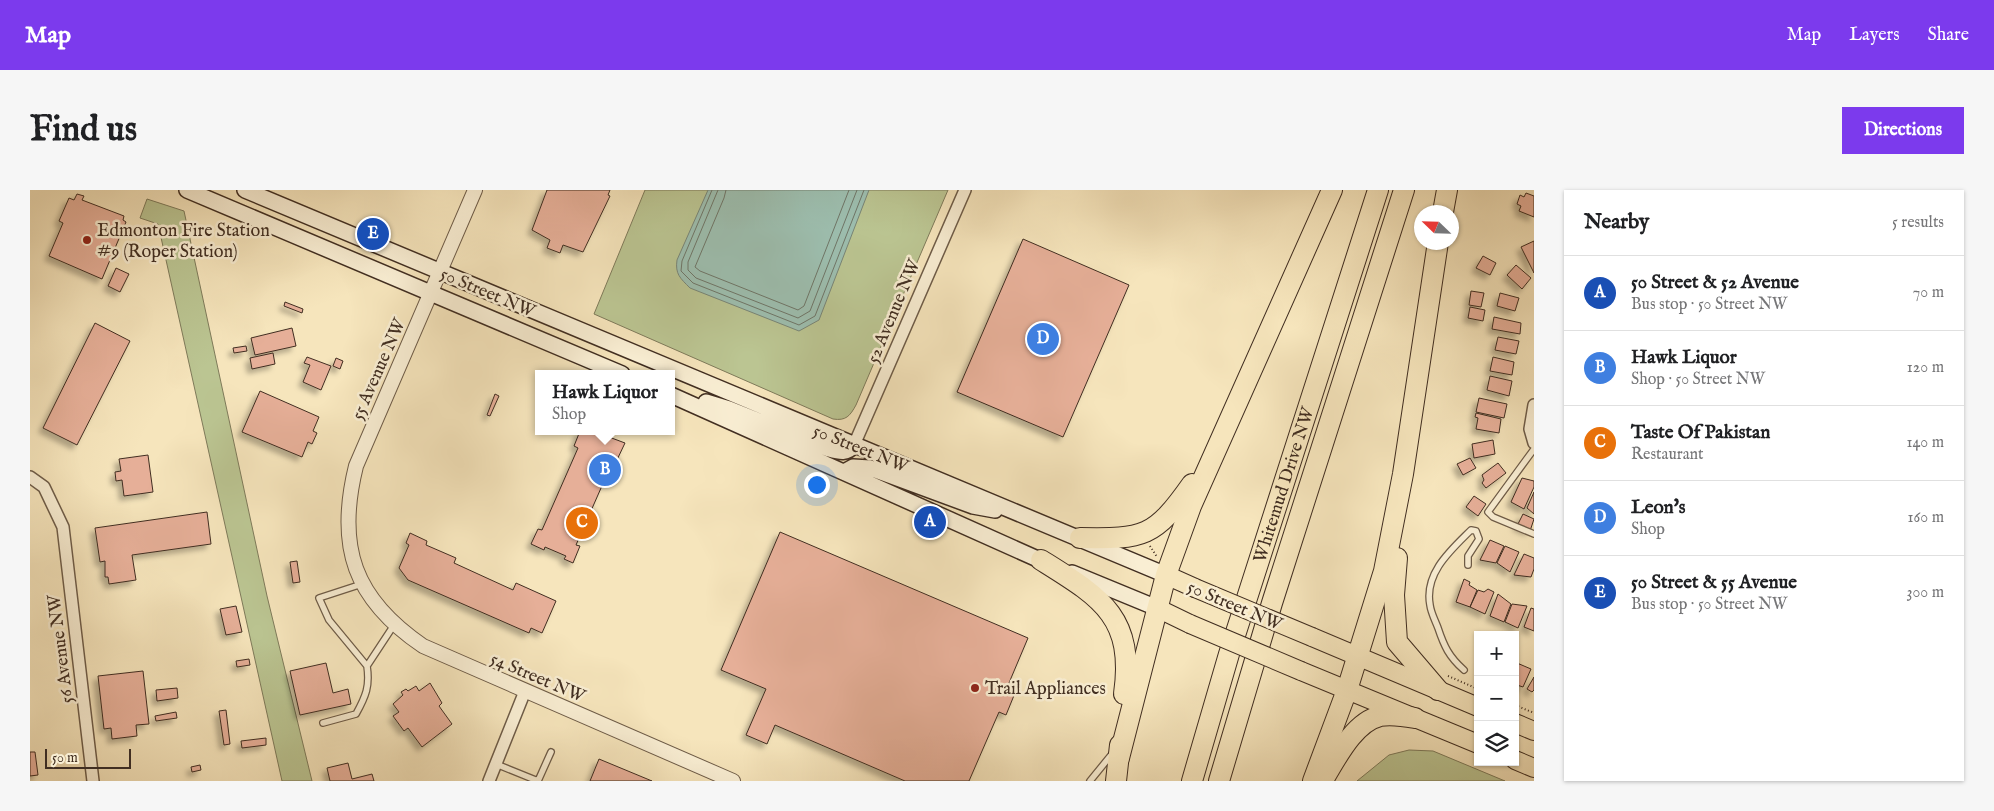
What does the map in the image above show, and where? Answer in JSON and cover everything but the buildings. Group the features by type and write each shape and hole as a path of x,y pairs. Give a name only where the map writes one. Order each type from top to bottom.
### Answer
{"highway":[{"path":"1119,751 1157,608 1162,567 1332,190"},
{"name":"Whitemud Drive NW","path":"1192,781 1232,646 1378,190"},
{"name":"Whitemud Drive NW","path":"1219,781 1272,602 1404,190"},
{"path":"1445,205 1448,190"},
{"path":"1313,781 1347,690 1384,571 1403,474 1437,250"},
{"path":"1080,538 1135,536 1153,528 1168,517 1212,456"},
{"path":"1403,474 1394,596 1397,642 1440,682"},
{"path":"1041,560 1090,592 1111,612 1125,646 1127,667 1116,781"},
{"path":"1322,781 1346,744 1371,720 1382,716 1415,718"}],"main road":[{"name":"50 Street NW","path":"186,190 613,370"},
{"name":"50 Street NW","path":"245,190 675,370"},
{"name":"50 Street NW","path":"675,370 1080,538 1162,567 1195,588 1358,657 1440,682 1474,704"},
{"path":"675,395 729,409 829,450 842,452 850,450 854,445"},
{"name":"50 Street NW","path":"675,396 1041,560 1474,742"},
{"path":"844,472 853,467 870,468 973,506 1021,514"},
{"path":"1519,725 1534,731"},
{"path":"1519,762 1534,768"}],"street":[{"name":"55 Avenue NW","path":"355,570 349,548 348,496 356,466 475,190"},
{"name":"52 Avenue NW","path":"854,445 965,190"},
{"path":"1534,405 1530,429 1534,443"},
{"name":"56 Avenue NW","path":"30,477 44,487 63,527 93,781"},
{"name":"54 Street NW","path":"355,570 362,584 395,625 423,646 733,781"},
{"path":"489,781 525,691"}],"lane":[{"path":"1534,449 1488,512 1493,517 1534,534"},
{"path":"1464,670 1447,652 1430,605 1431,587 1436,569 1444,557 1472,530 1476,531 1480,539 1468,556 1468,565"},
{"path":"323,723 356,714 367,695 369,683 367,666 329,620 319,598 362,584"},
{"path":"367,666 395,625"},
{"path":"1090,781 1119,751"},
{"path":"496,764 538,781 551,752"}],"path":[{"path":"1146,539 1162,567"},
{"path":"1440,682 1474,688"},
{"path":"1519,707 1534,713"}],"green space":[{"path":"645,190 948,190 856,405 850,415 841,419 833,419 594,314"},
{"path":"147,199 184,211 267,596 312,781 282,781 158,224 140,218"},
{"path":"1409,750 1433,751 1505,781 1357,781 1389,755"}],"water":[{"path":"708,190 869,190 819,320 799,331 690,288 683,281 679,276 677,260"}],"place":[{"name":"50 Street & 55 Avenue","path":"373,234"},
{"name":"Edmonton Fire Station #9 (Roper Station)","path":"87,240"},
{"name":"Leon's","path":"1043,339"},
{"name":"Hawk Liquor","path":"605,470"},
{"name":"50 Street & 52 Avenue","path":"930,522"},
{"name":"Taste Of Pakistan","path":"582,523"},
{"name":"Trail Appliances","path":"975,688"}]}
